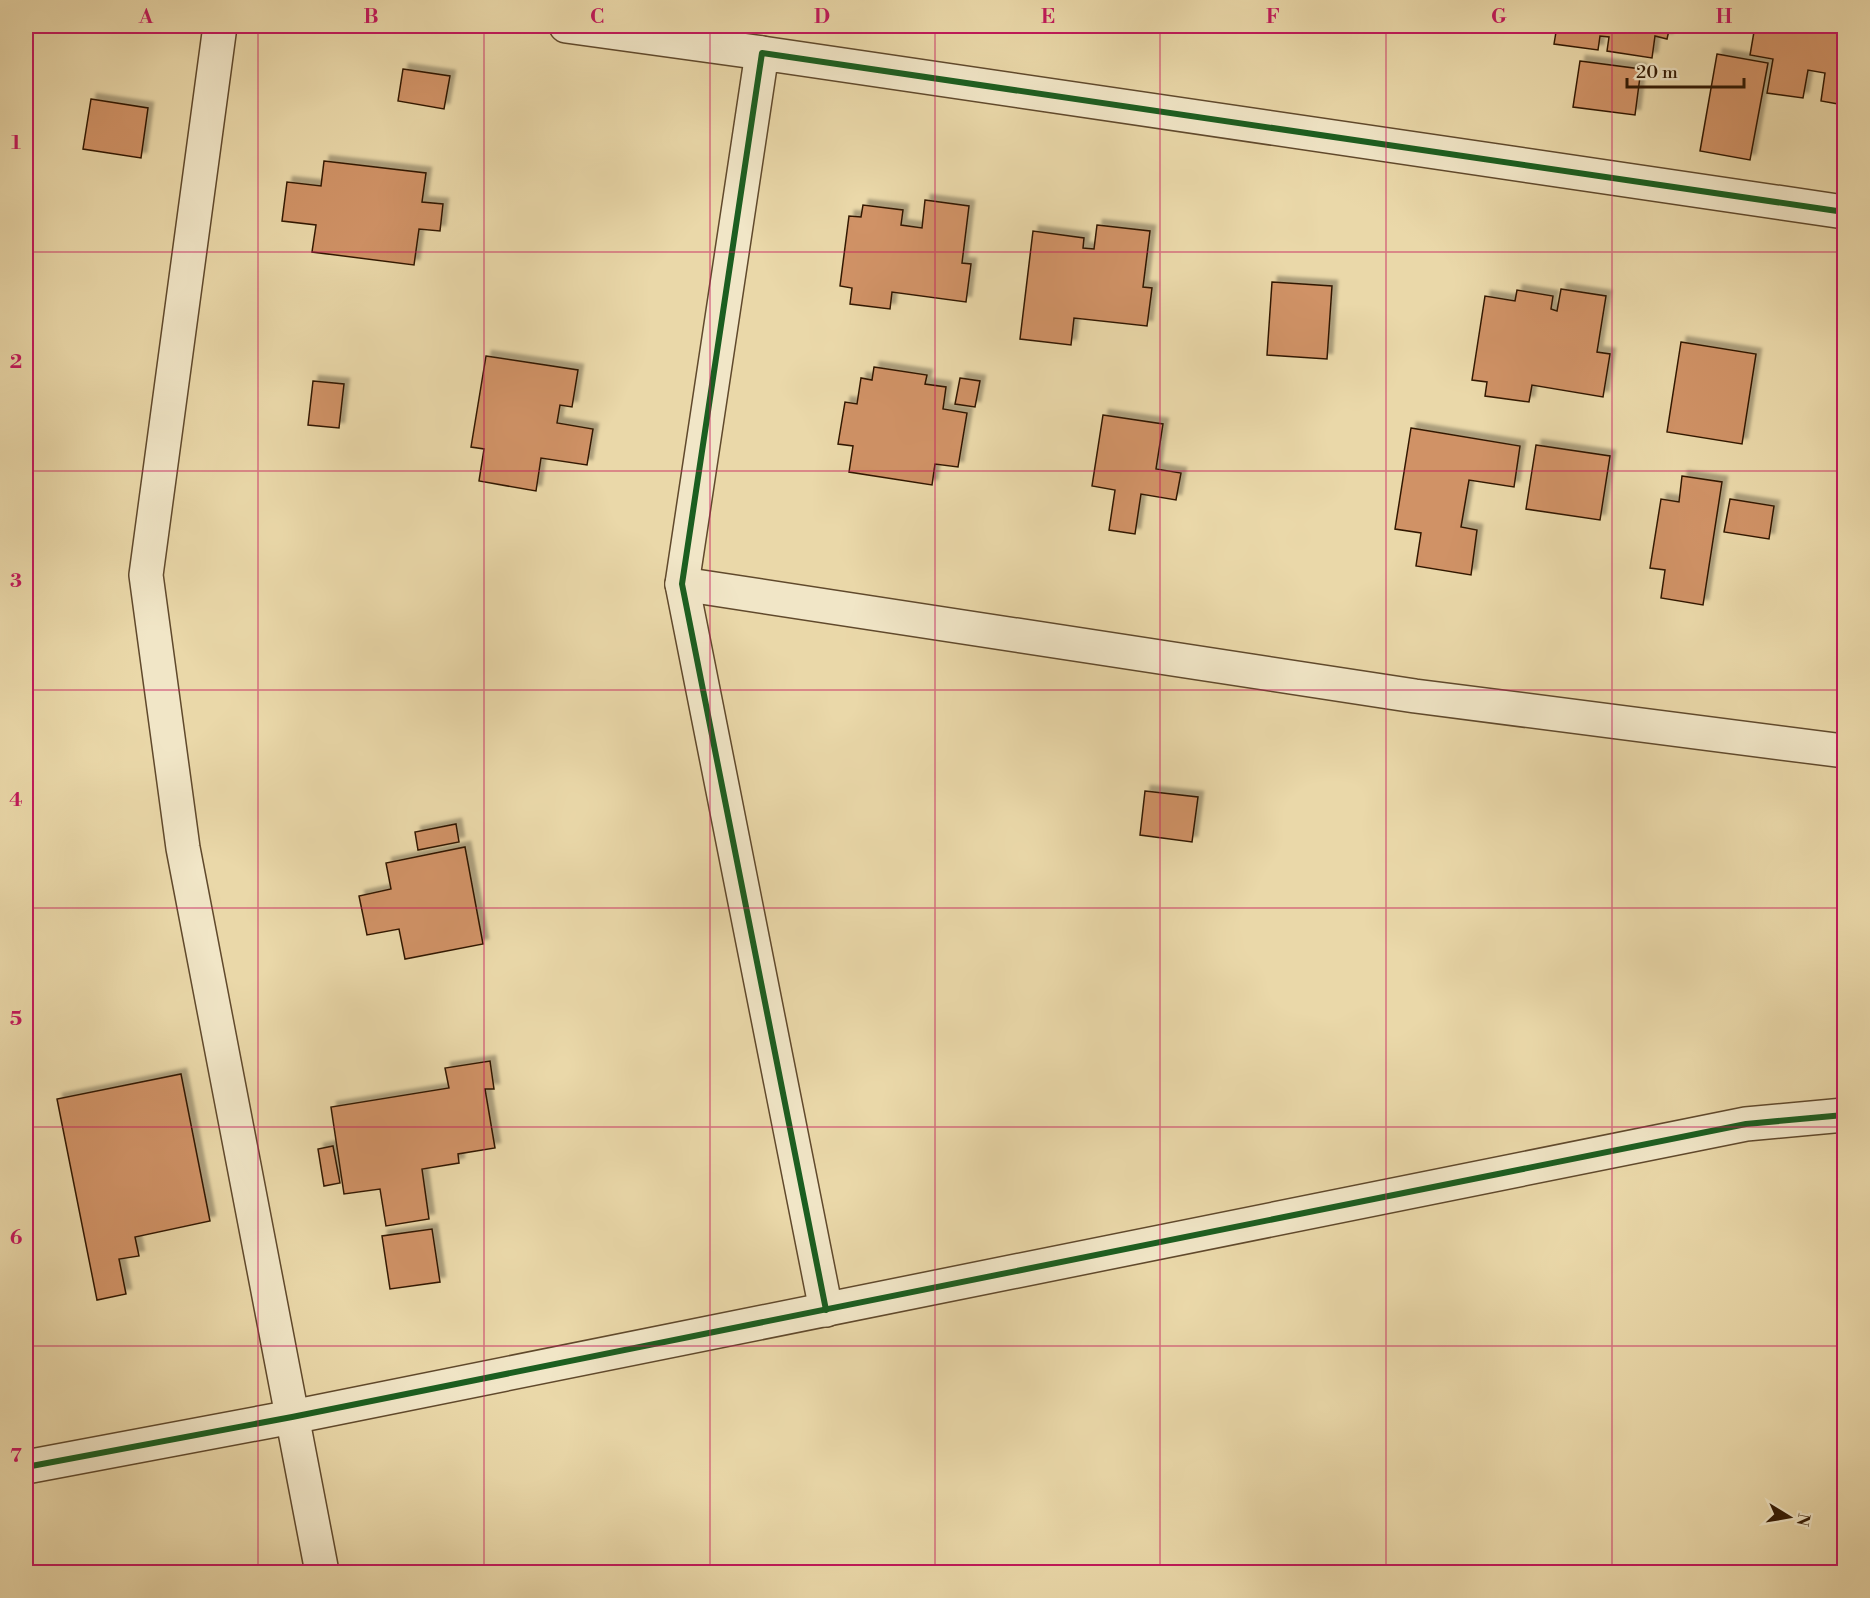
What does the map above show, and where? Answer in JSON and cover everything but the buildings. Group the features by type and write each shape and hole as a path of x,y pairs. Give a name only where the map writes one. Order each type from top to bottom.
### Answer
{"street":[{"path":"220,26 146,575 183,848 322,1572"},
{"path":"566,26 1845,212"},
{"path":"762,53 682,584 826,1310"},
{"path":"682,584 1415,696 1845,751"},
{"path":"26,1467 292,1417 1746,1124 1845,1115"}],"cycle path":[{"path":"826,1310 682,584 762,53 1844,212"},
{"path":"26,1467 292,1417 1746,1124 1844,1115"}]}
